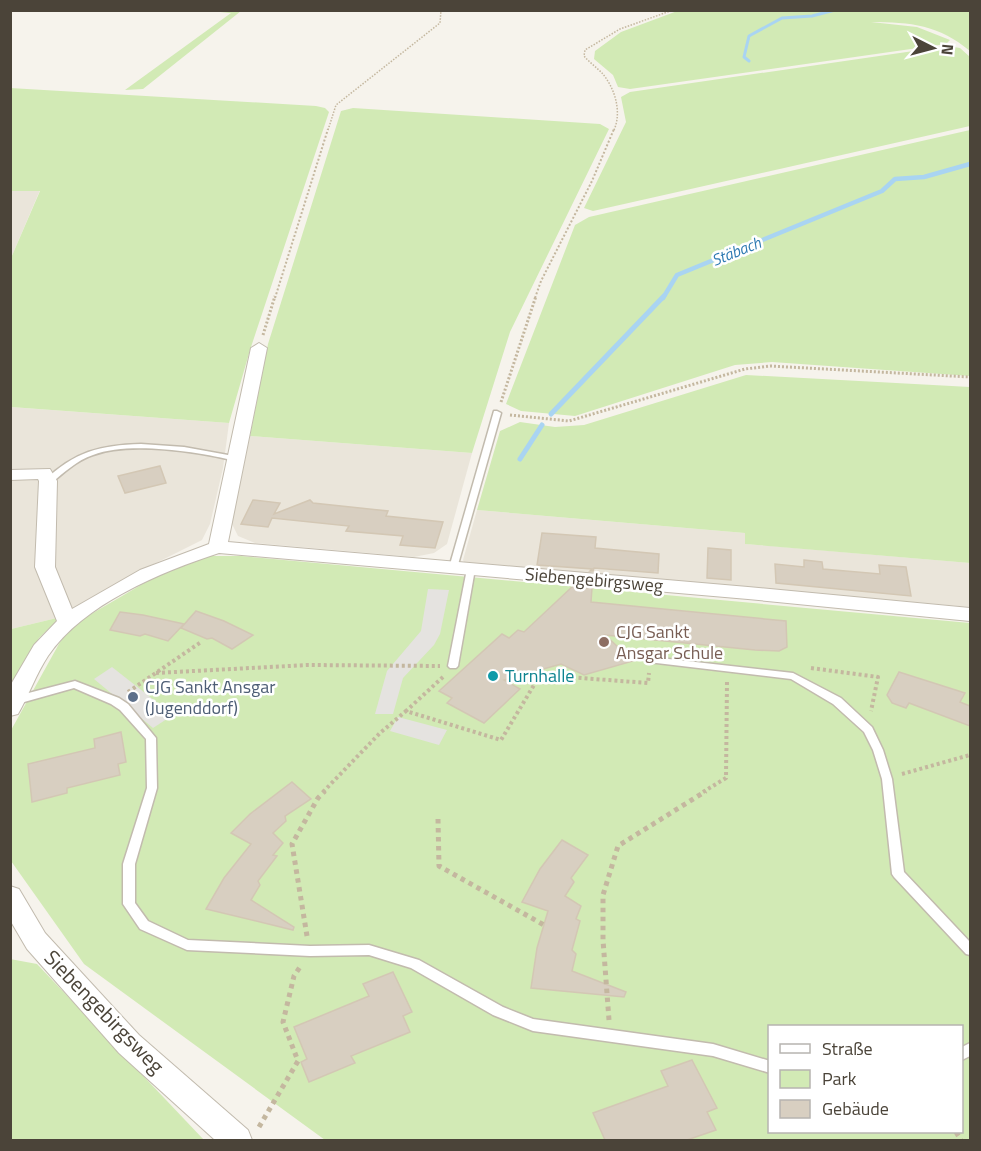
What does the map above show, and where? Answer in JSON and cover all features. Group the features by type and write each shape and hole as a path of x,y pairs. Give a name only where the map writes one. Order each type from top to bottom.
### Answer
{"street":[{"path":"218,547 259,348"},
{"path":"10,475 44,473 48,481 45,567 67,621"},
{"name":"Siebengebirgsweg","path":"12,704 40,651 67,621 147,573 185,556 218,547 970,615"},
{"name":"Siebengebirgsweg","path":"10,896 36,941 129,1044 247,1136"}],"lane":[{"path":"453,666 462,568 497,413"},
{"path":"48,481 91,452 113,448 188,449 236,459"},
{"path":"651,660 794,676 837,700 868,730 878,750 887,779 898,874 970,950"},
{"path":"12,704 75,684 124,707 151,738 152,788 129,864 129,904 144,925 188,945 310,951 369,950 415,964 498,1011 533,1025 713,1050 768,1066"}],"path":[{"path":"259,348 336,105 440,23 441,10"},
{"path":"673,10 620,29 585,50 584,56 602,73 614,91 618,120 592,181 541,281 497,413 569,421 745,369 770,366 970,377"},
{"path":"115,701 201,642"},
{"path":"406,711 501,740 540,675 648,683 651,660"},
{"path":"156,673 308,666 453,666"},
{"path":"247,1136 298,1061 283,1022 294,976 310,951 292,844 318,798 380,734 453,666"},
{"path":"794,676 812,667 878,677 868,730"},
{"path":"610,1036 603,940 603,895 618,846 726,778 727,668"},
{"path":"887,779 970,755"},
{"path":"438,819 439,866 544,926"}],"shaded area":[{"path":"40,190 11,258 11,191"},
{"path":"10,407 229,423 223,468 210,524 202,540 136,573 61,617 11,629"},
{"path":"250,436 472,453 447,544 434,553 414,557 255,543 238,536 232,524"},
{"path":"477,510 745,533 746,544 970,563 970,607 464,562"},
{"path":"428,589 449,590 440,634 434,645 403,678 393,714 375,714 387,671 421,631"},
{"name":"CJG Sankt Ansgar (Jugenddorf)","path":"112,667 173,715 153,728 94,679"},
{"path":"398,717 447,730 439,745 390,731"}],"green space":[{"path":"680,10 970,11 970,51 936,30 912,24 871,22 917,27 950,40 946,44 630,89 618,87 613,75 594,59 595,51 621,32"},
{"path":"210,11 241,11 143,89 125,90 231,13"},
{"path":"948,46 960,48 970,57 970,126 593,211 584,208 626,122 621,97 630,92"},
{"path":"10,88 316,106 325,108 329,112 250,350 229,423 11,407 11,258 40,191 11,191"},
{"path":"353,108 600,124 609,129 510,332 472,453 250,436 268,344 341,111"},
{"path":"970,130 970,376 772,362 735,365 575,416 521,411 506,404 575,225 589,217"},
{"path":"746,375 970,387 970,563 745,544 745,533 477,510 500,431 520,422 555,427 584,425"},
{"name":"CJG Sankt Ansgar (Jugenddorf)","path":"206,556 241,556 970,623 970,1140 325,1140 84,964 11,861 10,732 60,642 74,624 146,582 188,561"},
{"path":"61,617 39,638 11,689 11,629"},
{"path":"10,959 37,964 204,1140 11,1140"}],"building":[{"path":"160,466 166,483 125,493 118,476"},
{"path":"253,500 280,503 274,514 310,500 313,503 388,511 386,516 443,522 435,548 400,545 403,536 346,531 349,526 272,518 268,527 241,524"},
{"path":"542,533 596,537 595,548 659,554 658,573 594,568 590,571 592,569 537,565"},
{"path":"708,548 731,550 731,580 707,578"},
{"path":"804,560 822,562 823,569 880,574 879,565 906,567 911,596 776,583 775,564 804,567"},
{"path":"573,586 592,588 591,602 786,621 787,647 779,651 755,650 605,635 633,661 584,675 561,664 504,680 520,689 484,723 447,703 452,698 439,691 502,634 509,638 518,630 524,632"},
{"path":"196,611 253,635 232,649 212,638 207,639 181,628"},
{"path":"120,612 184,624 168,641 145,634 140,636 110,630"},
{"path":"899,672 965,693 960,702 970,706 970,726 909,703 906,708 892,703 887,695"},
{"path":"121,732 126,762 118,764 120,775 67,788 67,793 32,802 28,764 95,748 94,739"},
{"path":"292,782 311,799 285,816 286,821 273,833 283,843 273,855 277,856 258,881 260,885 251,900 294,927 293,930 206,909 224,878 251,844 231,833 250,814"},
{"path":"562,840 588,855 571,878 574,882 565,896 581,906 576,919 580,921 572,950 576,954 572,971 626,992 624,997 531,988 537,948 548,911 522,902 540,869"},
{"path":"393,972 412,1012 403,1016 410,1032 351,1056 355,1063 309,1082 301,1062 307,1059 294,1027 369,996 363,984"},
{"path":"692,1060 717,1108 707,1112 716,1130 687,1140 605,1140 593,1113 668,1086 661,1071"}],"waterway":[{"path":"749,61 744,57 749,36 782,18 812,16 835,10"},
{"name":"Stäbach","path":"663,298 677,275 882,191 895,179 924,177 970,164"},
{"name":"Stäbach","path":"551,414 664,296"},
{"name":"Stäbach","path":"520,459 542,425"}],"place":[{"name":"CJG Sankt Ansgar Schule","path":"604,642"},
{"name":"Turnhalle","path":"493,676"},
{"name":"CJG Sankt Ansgar (Jugenddorf)","path":"133,697"}]}
